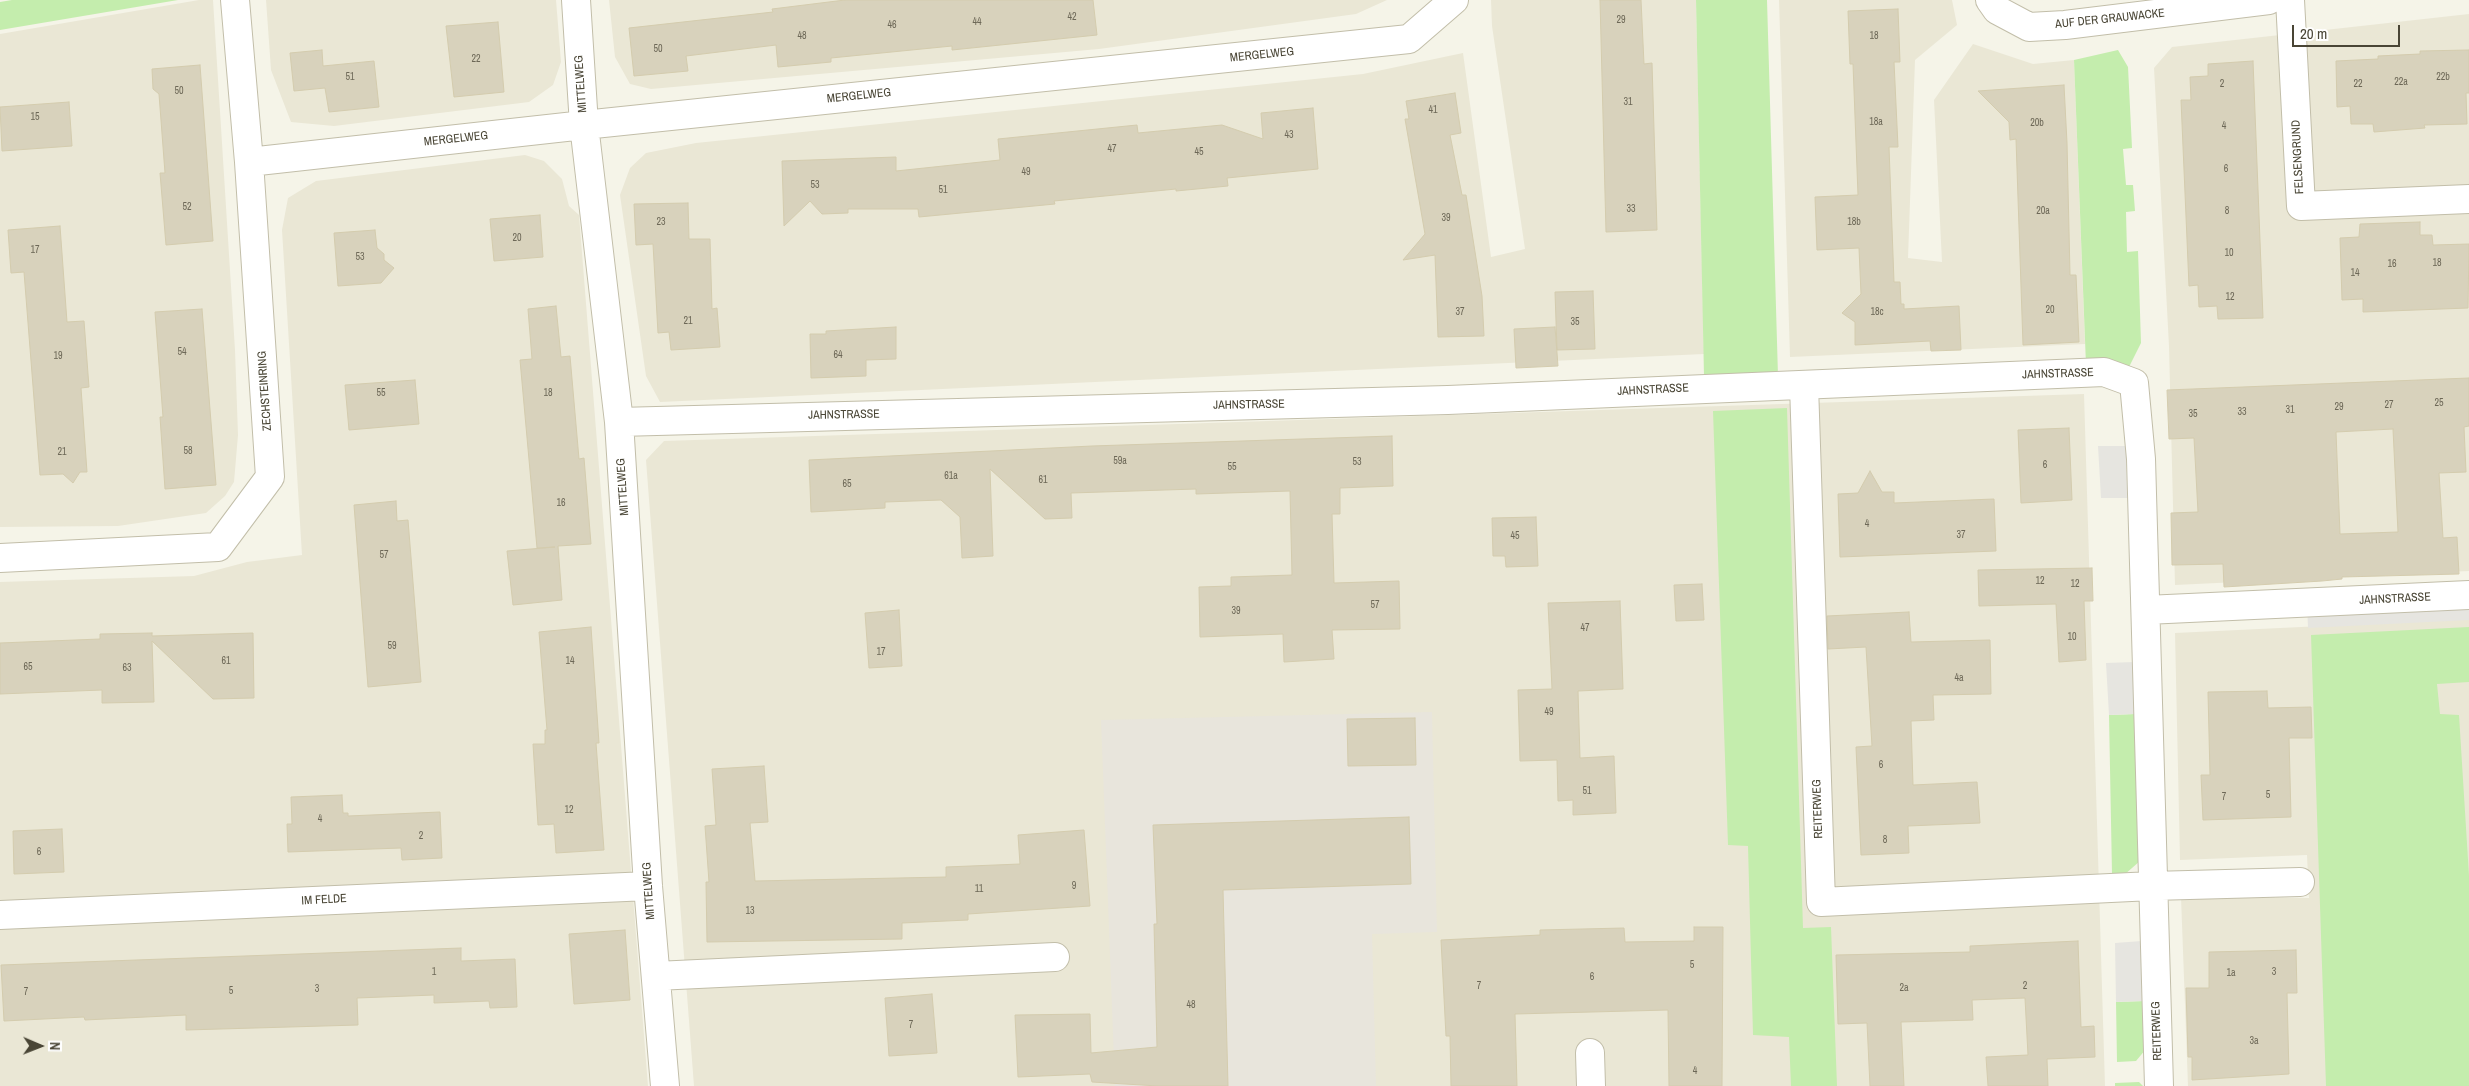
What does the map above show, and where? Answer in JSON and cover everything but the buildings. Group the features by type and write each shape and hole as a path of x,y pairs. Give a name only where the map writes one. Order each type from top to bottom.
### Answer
{"street":[{"name":"ZECHSTEINRING","path":"0,558 218,548 270,478 250,162 235,0"},
{"name":"MITTELWEG","path":"576,0 584,125 619,422 648,886 665,1086"},
{"name":"MERGELWEG","path":"250,162 584,125 1409,39 1454,0"},
{"name":"AUF DER GRAUWACKE","path":"1990,0 1997,10 2029,27 2065,25 2269,0"},
{"name":"FELSENGRUND","path":"2290,0 2301,206 2469,199"},
{"name":"JAHNSTRASSE","path":"619,422 1448,400 2104,372 2134,383 2141,460 2146,610 2469,595"},
{"name":"REITERWEG","path":"1804,385 1821,902 2152,886 2300,882"},
{"name":"REITERWEG","path":"2146,610 2152,886 2159,1086"},
{"name":"IM FELDE","path":"0,915 648,886"},
{"path":"656,976 1055,956"},
{"path":"1590,1053 1591,1086"}],"shaded area":[{"path":"199,0 213,0 235,350 238,435 234,482 225,496 206,513 118,526 0,527 0,34"},
{"path":"266,0 556,0 561,62 553,85 529,102 334,126 291,122 271,70"},
{"path":"609,0 1387,0 1356,14 1099,49 651,89 630,84 615,57"},
{"path":"1491,0 1696,0 1704,354 660,402 646,376 620,195 630,168 646,153 696,143 1363,74 1463,53 1491,257 1525,249 1492,26"},
{"path":"1779,0 1952,0 1957,25 1915,60 1908,258 1942,262 1934,100 1973,44 2033,64 2074,60 2085,344 1790,357"},
{"path":"2469,14 2469,571 2175,585 2169,346 2154,68 2172,47"},
{"path":"525,155 544,161 562,179 569,206 579,215 648,1086 0,1086 0,582 194,576 247,562 302,555 282,230 288,198 316,181"},
{"path":"2084,394 2105,1086 694,1086 646,460 664,441"},
{"path":"2098,446 2126,446 2127,498 2101,498"},
{"path":"2469,595 2469,620 2308,628 2307,603"},
{"path":"2469,619 2469,1086 2188,1086 2181,897 2309,898 2307,855 2180,860 2175,633"},
{"path":"2134,662 2135,714 2109,715 2106,663"},
{"path":"1432,712 1437,932 1372,934 1376,1086 1115,1086 1101,720"},
{"path":"2142,941 2144,1001 2116,1002 2115,943"}],"green space":[{"path":"12,0 178,0 0,30 0,2"},
{"path":"1696,0 1767,0 1778,376 1704,376"},
{"path":"2118,50 2128,67 2132,148 2123,149 2126,185 2133,185 2135,211 2126,212 2127,252 2138,251 2141,343 2127,371 2086,365 2074,60"},
{"path":"1787,408 1803,928 1831,927 1837,1086 1791,1086 1789,1037 1753,1035 1748,846 1728,845 1713,411"},
{"path":"2469,627 2469,682 2437,684 2440,714 2459,715 2469,876 2469,1086 2326,1086 2311,635"},
{"path":"2135,714 2140,861 2124,875 2112,874 2109,715"},
{"path":"2144,1001 2146,1049 2136,1061 2117,1062 2116,1002"},
{"path":"2139,1082 2143,1086 2115,1086 2115,1083"}]}
